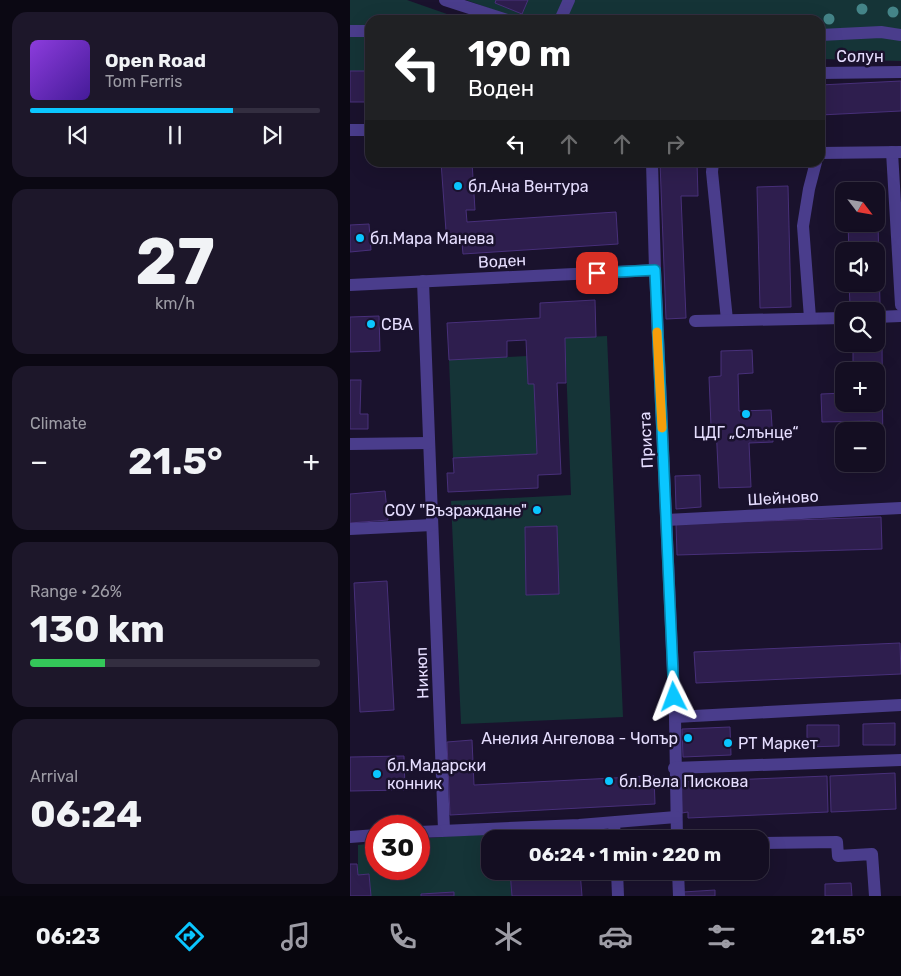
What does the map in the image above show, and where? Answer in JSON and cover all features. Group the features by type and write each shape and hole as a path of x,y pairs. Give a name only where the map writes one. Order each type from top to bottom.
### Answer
{"street":[{"path":"445,0 492,15"},
{"path":"562,15 569,0"},
{"path":"350,31 365,30"},
{"path":"825,34 881,32 901,35"},
{"name":"Солун","path":"825,73 901,72"},
{"path":"350,130 365,130"},
{"path":"825,153 896,152 901,305"},
{"name":"Приста","path":"652,167 675,717 674,768 677,830"},
{"path":"713,167 727,320"},
{"path":"810,318 803,226 808,189 815,167"},
{"name":"Воден","path":"350,285 655,270"},
{"name":"Никюп","path":"423,281 444,830"},
{"path":"885,317 901,316"},
{"path":"695,321 835,318"},
{"path":"350,444 429,443"},
{"name":"Шейново","path":"666,520 901,508"},
{"path":"350,529 432,525"},
{"path":"675,717 901,705"},
{"path":"674,768 901,760"},
{"path":"430,831 614,823 676,817"},
{"path":"614,823 614,830"},
{"path":"350,837 365,836"},
{"path":"769,843 837,842 838,856 872,854 875,896"},
{"path":"617,880 618,896"},
{"path":"678,880 679,896"}],"green space":[{"path":"350,0 407,0 450,15 365,15 365,71 350,71"},
{"path":"466,0 901,0 901,61 825,59 825,15 508,15"},
{"path":"607,336 623,717 461,724 451,501 571,495 565,338","holes":["557,526 559,594 526,595 525,527"]},
{"path":"527,356 528,384 534,384 537,454 453,458 449,360"},
{"path":"579,825 579,830 522,830"},
{"path":"481,834 481,880 511,880 512,896 454,896 454,892 421,896 371,896 369,880 430,880 430,838"},
{"path":"365,844 365,875 358,875 358,845"}],"building":[{"path":"496,0 528,0 522,14 495,3"},
{"path":"350,71 365,71 365,102 350,102"},
{"path":"901,81 901,111 825,115 825,85"},
{"name":"бл.Ана Вентура","path":"441,167 472,167 475,210 466,210 467,222 616,212 618,244 463,254 462,243 447,245"},
{"path":"660,167 697,167 698,196 681,196 686,318 666,319"},
{"path":"788,186 791,307 760,308 757,187"},
{"name":"бл.Мара Манева","path":"369,224 371,250 350,252 350,225"},
{"path":"848,232 878,232 878,242 849,242"},
{"path":"849,292 880,292 880,302 850,302"},
{"name":"СОУ \"Възраждане\"","path":"595,300 596,337 565,338 566,383 557,383 561,474 538,475 538,488 448,492 447,473 454,473 453,458 537,454 534,384 528,384 526,340 507,341 507,357 449,360 447,323 540,318 540,303"},
{"path":"379,316 380,351 350,352 350,317"},
{"path":"752,350 753,373 738,374 739,411 771,410 773,442 749,443 751,487 719,488 716,426 711,426 709,377 721,376 721,351"},
{"path":"853,352 882,352 882,362 853,362"},
{"path":"350,380 361,380 360,414 368,414 368,429 350,429"},
{"path":"835,393 835,412 883,412 883,422 822,422 821,394"},
{"path":"700,475 701,507 676,509 675,476"},
{"path":"385,491 388,520 350,523 350,494"},
{"path":"881,517 882,549 677,555 676,524"},
{"path":"557,526 559,594 526,595 525,527"},
{"path":"387,581 394,710 360,712 354,583"},
{"path":"900,643 901,674 696,683 694,652"},
{"path":"895,723 895,745 863,745 863,724"},
{"path":"807,725 839,725 839,746 807,747"},
{"path":"730,727 731,755 683,757 682,729"},
{"name":"бл.Вела Пискова","path":"472,740 474,785 654,776 655,804 450,815 447,742"},
{"name":"бл.Мадарски конник","path":"404,756 405,790 350,791 350,757"},
{"path":"895,773 896,809 831,812 830,776"},
{"path":"827,776 828,812 688,818 688,812 682,813 681,782"},
{"path":"350,864 357,864 358,875 365,874 365,880 370,880 371,896 350,896"},
{"path":"511,880 581,880 582,896 512,896"},
{"path":"851,883 852,896 825,896 825,884"},
{"path":"715,890 715,896 683,896 683,892"},
{"path":"454,892 454,896 421,896 421,894"}],"slow traffic":[{"path":"657,332 662,428"}],"place":[{"name":"бл.Ана Вентура","path":"458,186"},
{"name":"бл.Мара Манева","path":"360,238"},
{"name":"CBA","path":"371,324"},
{"name":"ЦДГ „Слънце“","path":"746,414"},
{"name":"СОУ \"Възраждане\"","path":"537,510"},
{"name":"Анелия Ангелова - Чопър","path":"688,738"},
{"name":"РТ Маркет","path":"728,743"},
{"name":"бл.Мадарски конник","path":"377,774"},
{"name":"бл.Вела Пискова","path":"609,781"}],"route":[{"path":"597,273 655,270 674,697"}]}
